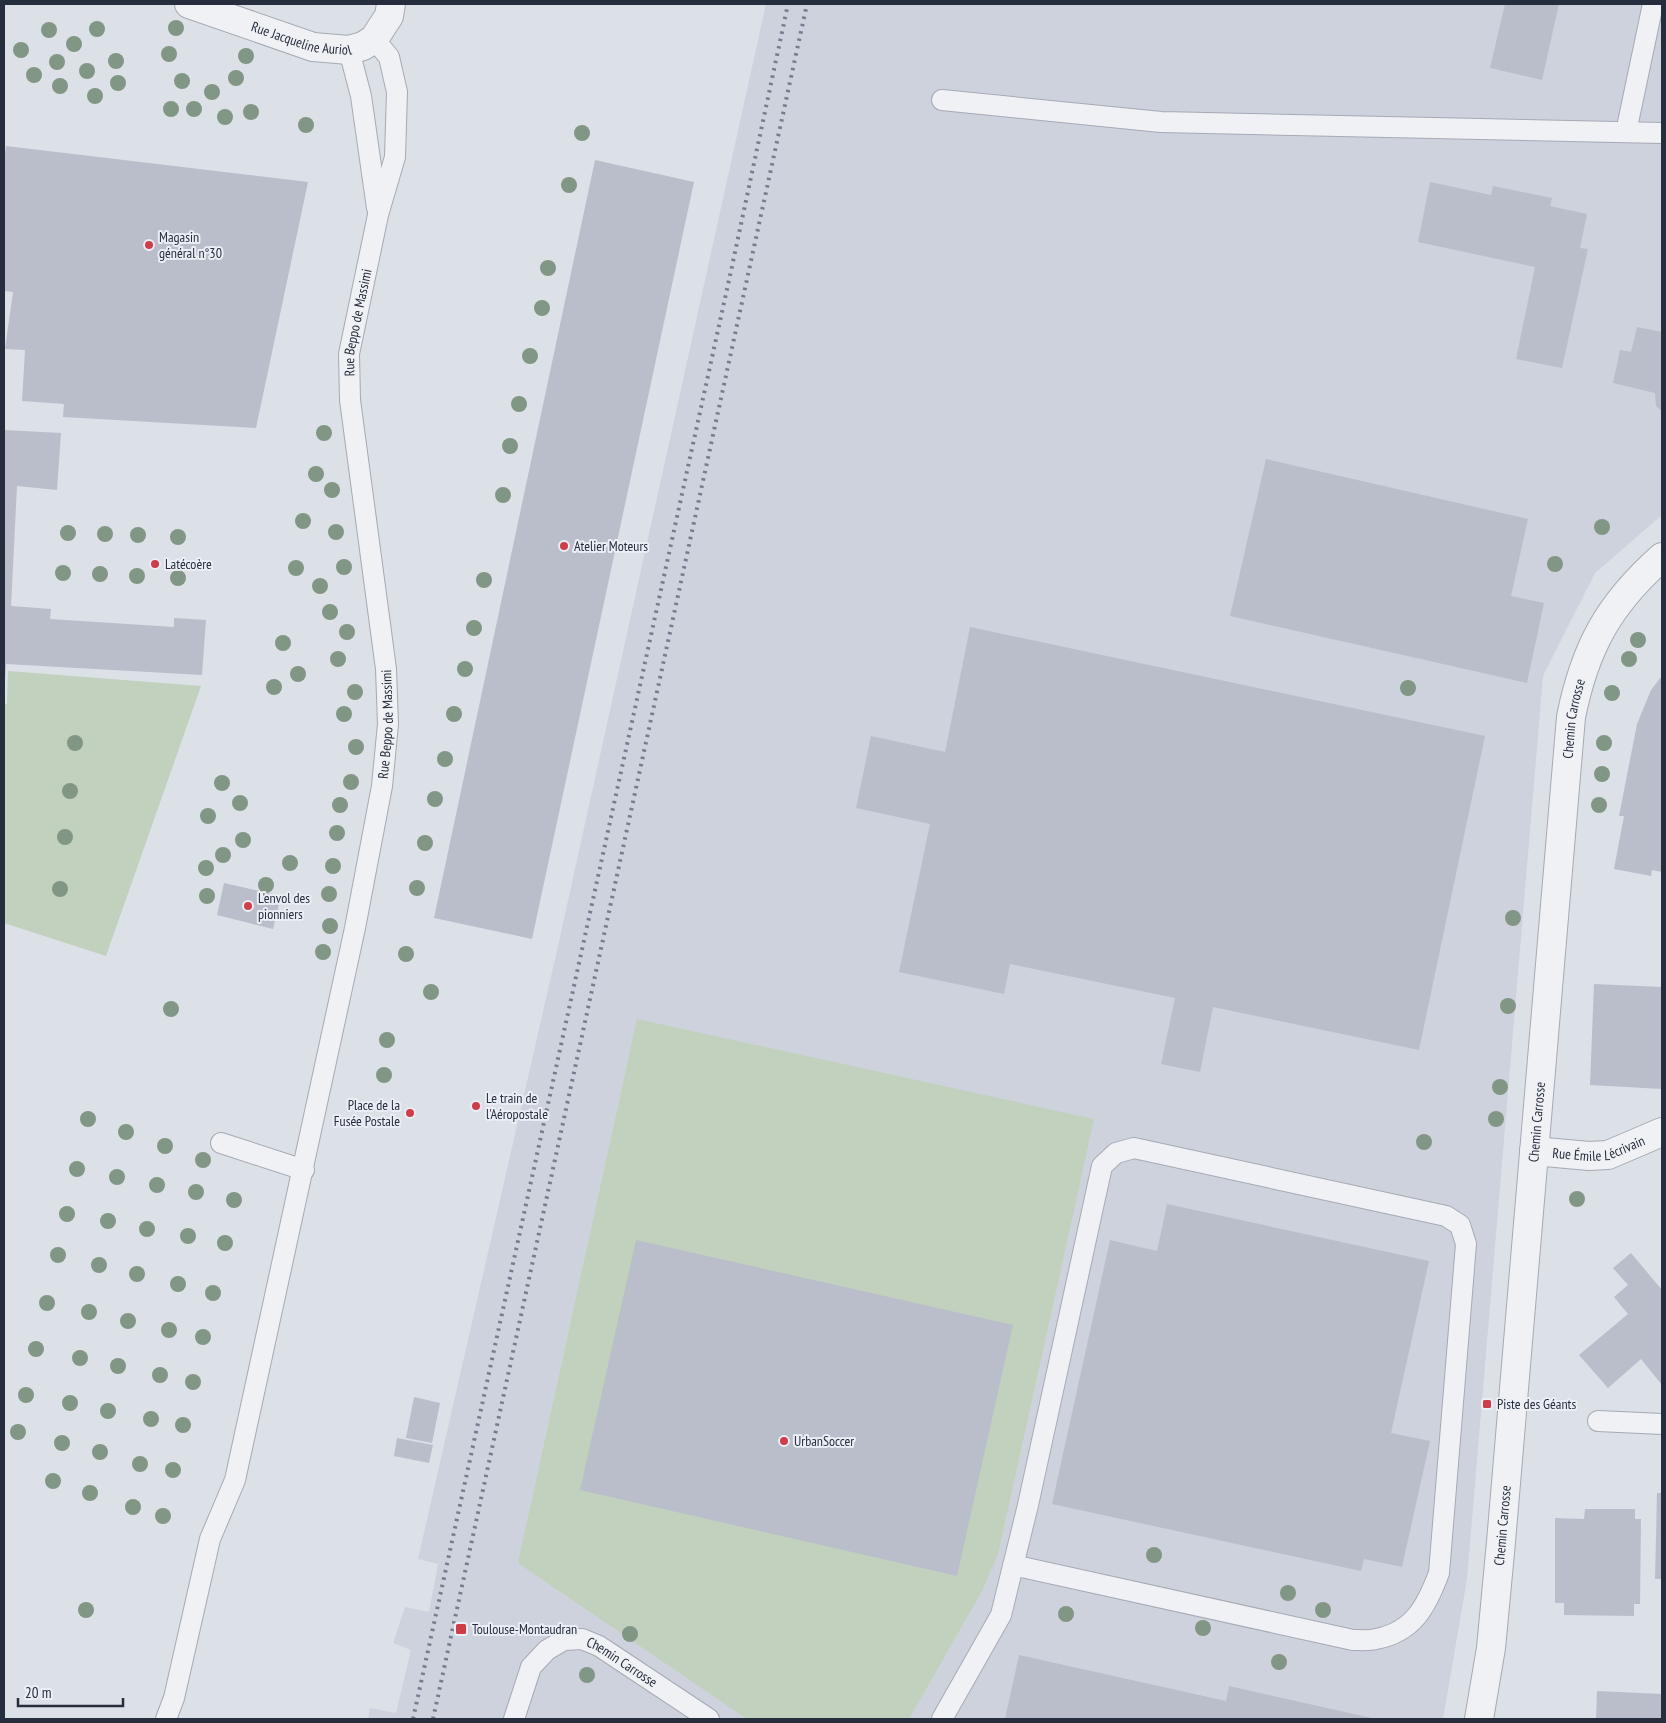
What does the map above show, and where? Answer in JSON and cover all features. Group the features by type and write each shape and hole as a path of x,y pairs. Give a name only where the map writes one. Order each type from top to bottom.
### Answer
{"street":[{"name":"Rue Jacqueline Auriol","path":"190,4 313,47 349,50 363,46 374,39"},
{"path":"374,39 389,16 391,4"},
{"name":"Chemin Carrosse","path":"1479,1718 1493,1629 1571,717 1577,686 1588,655 1602,627 1615,607 1640,576 1662,557"},
{"name":"Rue Émile Lécrivain","path":"1534,1151 1589,1156 1608,1155 1662,1132"}],"lane":[{"path":"1626,132 1653,4"},
{"name":"Rue Beppo de Massimi","path":"166,1719 174,1698 210,1539 235,1480 304,1170 319,1091 355,928 382,786 388,724 386,669 350,400 349,354 378,215 395,157 397,92 390,58 374,39"},
{"name":"Rue Beppo de Massimi","path":"349,50 361,96 378,215"},
{"path":"942,100 1161,122 1662,133"},
{"path":"221,1143 304,1170"},
{"path":"942,1719 1001,1615 1013,1565 1032,1487 1102,1166 1116,1153 1134,1148 1446,1216 1460,1225 1466,1244 1439,1573 1429,1600 1416,1619 1398,1631 1376,1639 1353,1640 1013,1565"},
{"path":"1598,1421 1662,1424"},
{"name":"Chemin Carrosse","path":"514,1719 532,1667 547,1650 564,1640 582,1639 598,1646 708,1719"}],"shaded area":[{"path":"766,4 1662,4 1662,515 1595,573 1543,676 1467,1579 1443,1719 368,1719 370,1708 396,1713 411,1650 393,1643 405,1607 429,1612 438,1564 418,1559 558,946"}],"green space":[{"path":"8,671 201,686 106,956 4,923 4,704 7,704"},
{"name":"UrbanSoccer","path":"637,1019 1094,1119 998,1554 982,1591 909,1719 747,1719 518,1563"}],"building":[{"path":"1505,4 1559,4 1542,80 1490,68"},
{"name":"Magasin général n°30","path":"6,146 308,182 256,428 63,417 64,404 22,401 25,350 5,349 13,292 4,291 4,163"},
{"name":"Atelier Moteurs","path":"595,160 694,182 532,939 434,918"},
{"path":"1430,182 1491,195 1493,186 1552,198 1550,206 1587,214 1580,248 1588,249 1562,368 1516,359 1535,267 1418,242"},
{"path":"1637,327 1662,332 1662,411 1656,406 1655,393 1613,383 1620,350 1631,352"},
{"path":"4,430 61,433 57,490 17,486 11,606 51,609 50,619 174,627 174,618 206,620 202,675 6,664 4,681"},
{"path":"1266,459 1528,519 1511,596 1544,603 1527,683 1230,616"},
{"path":"970,627 1485,736 1419,1050 1213,1007 1200,1072 1161,1064 1175,998 1010,964 1004,994 899,972 930,824 856,808 871,736 945,752"},
{"path":"1662,676 1662,872 1652,870 1651,876 1614,869 1624,816 1619,816 1637,724 1651,690"},
{"path":"224,883 281,896 273,929 217,915"},
{"path":"1594,984 1662,987 1662,1089 1590,1085"},
{"path":"1167,1204 1429,1261 1391,1433 1430,1441 1402,1567 1364,1559 1361,1571 1052,1504 1110,1240 1157,1251"},
{"path":"636,1240 1013,1325 957,1576 580,1490"},
{"path":"1631,1253 1662,1290 1662,1385 1641,1359 1608,1388 1579,1355 1628,1314 1614,1297 1628,1285 1613,1268"},
{"path":"414,1397 440,1403 432,1443 406,1438"},
{"path":"397,1438 433,1445 429,1463 394,1456"},
{"path":"1657,1493 1662,1493 1662,1579 1655,1579"},
{"path":"1585,1509 1635,1509 1635,1519 1641,1519 1640,1604 1634,1604 1634,1616 1564,1615 1564,1603 1555,1603 1555,1518 1584,1519"},
{"path":"1019,1655 1226,1701 1229,1686 1376,1719 1005,1719"},
{"path":"1597,1691 1662,1694 1662,1719 1596,1719"}],"railway":[{"path":"413,1719 788,4"},
{"path":"433,1719 807,4"}],"place":[{"name":"Magasin général n°30","path":"149,245"},
{"name":"Atelier Moteurs","path":"564,546"},
{"name":"Latécoère","path":"155,564"},
{"name":"L'envol des pionniers","path":"248,906"},
{"name":"Le train de l'Aéropostale","path":"476,1106"},
{"name":"Place de la Fusée Postale","path":"410,1113"},
{"name":"Piste des Géants","path":"1487,1404"},
{"name":"UrbanSoccer","path":"784,1441"},
{"name":"Toulouse-Montaudran","path":"461,1629"}]}
